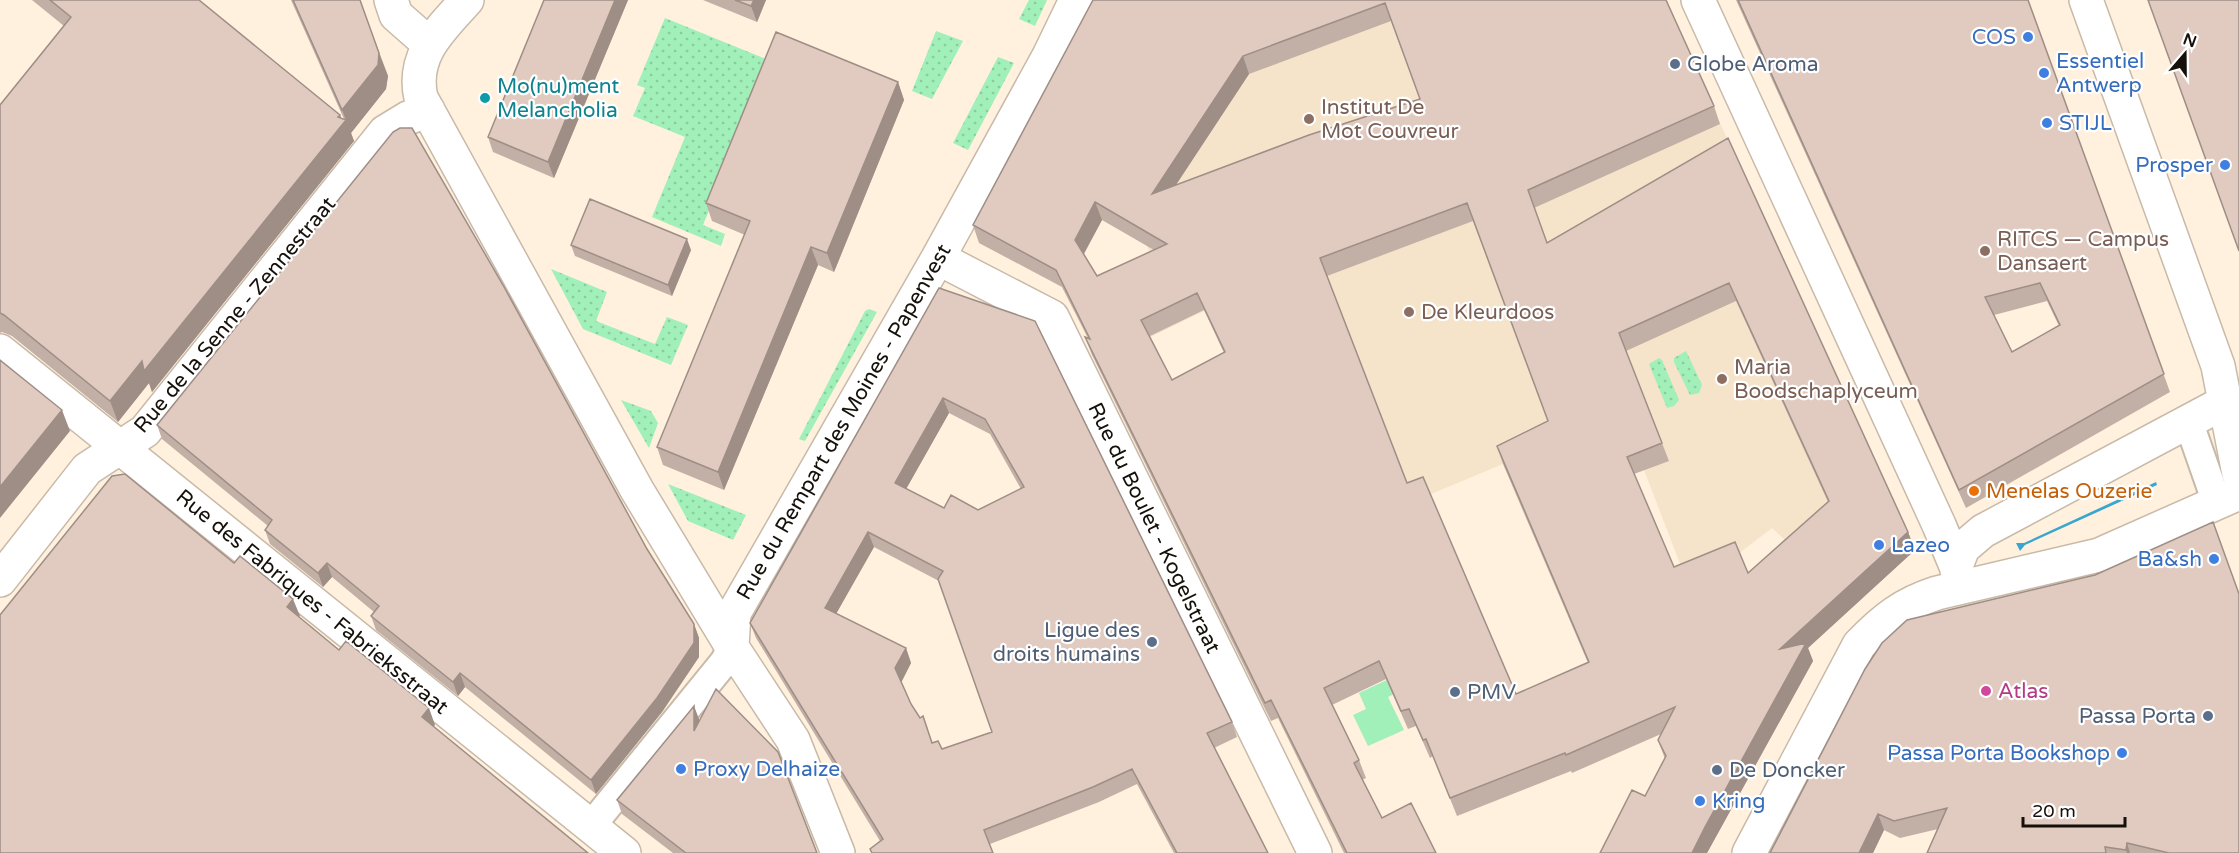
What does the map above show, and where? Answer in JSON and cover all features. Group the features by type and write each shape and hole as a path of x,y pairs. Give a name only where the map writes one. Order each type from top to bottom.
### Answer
{"street":[{"path":"391,0 396,15 429,44"},
{"path":"467,0 429,44 418,72 421,98 569,363 636,490 732,647 793,740 838,853"},
{"name":"Rue du Rempart des Moines - Papenvest","path":"591,826 725,661 732,647 735,613 938,258 1049,56 1076,0"},
{"path":"1698,0 1732,70 1959,576"},
{"path":"2086,0 2218,366 2232,398 2230,486"},
{"name":"Rue de la Senne - Zennestraat","path":"0,580 87,469 146,431 385,132 408,118 428,110"},
{"name":"Rue du Boulet - Kogelstraat","path":"938,258 1052,317 1315,853"},
{"name":"Rue des Fabriques - Fabrieksstraat","path":"0,351 624,853"},
{"path":"1959,576 1963,548 1983,531 2232,398"},
{"path":"2191,429 2230,486"},
{"path":"1749,853 1859,645 1885,618 1959,576 2099,555 2230,486"}],"shaded area":[{"path":"1524,0 1697,72 1886,490 1787,542 1772,528 1738,554 1687,582 1644,470 1515,459 1335,534 1231,298 1099,362 1062,287 1104,294 1157,268 1146,244 1106,5"}],"green space":[{"path":"1029,0 1047,0 1035,26 1019,19"},
{"path":"665,18 771,61 703,225 725,234 721,246 652,217 685,137 633,116 645,88 637,85"},
{"path":"936,31 963,41 932,99 912,91"},
{"path":"998,57 1014,63 968,150 953,143"},
{"path":"551,269 607,292 596,321 655,344 667,317 688,325 671,365 583,329"},
{"path":"869,309 877,312 805,441 799,439 865,311"},
{"path":"1686,351 1702,385 1699,393 1690,395 1674,362 1674,358"},
{"path":"1659,358 1662,360 1679,400 1674,406 1667,408 1649,364"},
{"path":"621,400 651,411 658,423 649,448"},
{"path":"668,484 746,515 733,540 688,521"},
{"path":"1391,678 1398,692 1388,697 1404,730 1368,746 1353,715 1366,709 1359,693"}],"water":[{"path":"2156,482 2157,485 2025,545 2020,551 2016,543 2024,543"}],"building":[{"path":"50,0 199,0 340,115 338,117 346,120 144,371 142,361 110,401 0,313 0,105 71,17"},
{"path":"293,0 360,0 379,53 378,65 342,110"},
{"path":"544,0 615,0 548,162 488,137"},
{"path":"735,0 754,0 751,6"},
{"path":"1093,0 1666,0 1714,106 1528,190 1547,243 1728,138 1908,532 1780,649 1806,643 1692,853 1600,853 1632,790 1645,796 1666,756 1658,740 1675,707 1566,755 1565,753 1450,798 1426,739 1423,740 1409,709 1401,711 1379,661 1324,688 1359,760 1354,763 1382,818 1411,803 1436,853 1347,853 1271,700 1265,703 1085,337 1090,339 1056,270 973,225","holes":["1385,3 1420,99 1309,135 1152,194 1243,56","1095,202 1167,244 1097,276 1075,240","1467,203 1548,421 1497,446 1589,662 1516,694 1423,477 1407,483 1320,258","1729,283 1829,501 1748,573 1735,542 1674,567 1627,457 1662,443 1619,333","1197,293 1225,352 1172,380 1141,320"]},
{"path":"1738,0 2028,0 2164,374 1959,490","holes":["2040,283 2060,325 2012,352 1985,297"]},
{"path":"2148,0 2239,0 2239,251"},
{"path":"776,32 898,82 827,253 811,247 718,472 657,447 750,221 706,203"},
{"path":"400,128 412,128 503,285 647,549 694,624 694,643 657,698 591,780 460,673 453,682 371,616 379,606 327,563 318,573 265,530 272,520 157,425 393,132"},
{"path":"590,199 687,239 668,285 571,245"},
{"path":"939,288 1035,321 1232,722 1207,733 1268,853 1177,853 1132,769 984,830 993,853 872,853 870,849 883,839 750,623","holes":["943,398 985,419 1024,487 978,510 951,495 944,508 895,483","868,532 943,571 938,579 992,732 942,749 938,741 932,743 923,716 920,718 911,704 895,668 906,648 825,608"]},
{"path":"0,360 62,410 0,487"},
{"path":"125,474 234,563 240,556 293,599 287,607 339,650 346,641 429,708 422,717 588,853 0,853 0,615 112,476"},
{"path":"2213,522 2239,594 2239,853 2169,853 2127,843 2126,850 2105,847 2106,853 1927,853 1947,808 1894,821 1878,814 1859,853 1770,853 1865,669 1882,643 1907,620 2095,575"},
{"path":"716,689 778,752 817,853 686,853 617,800 694,706 694,731"}],"place":[{"name":"COS","path":"2028,37"},
{"name":"Globe Aroma","path":"1675,64"},
{"name":"Essentiel Antwerp","path":"2044,73"},
{"name":"Mo(nu)ment Melancholia","path":"485,98"},
{"name":"Institut De Mot Couvreur","path":"1309,119"},
{"name":"STIJL","path":"2047,123"},
{"name":"Prosper","path":"2225,165"},
{"name":"RITCS — Campus Dansaert","path":"1985,251"},
{"name":"De Kleurdoos","path":"1409,312"},
{"name":"Maria Boodschaplyceum","path":"1722,379"},
{"name":"Menelas Ouzerie","path":"1974,491"},
{"name":"Lazeo","path":"1879,545"},
{"name":"Ba&sh","path":"2214,559"},
{"name":"Ligue des droits humains","path":"1152,642"},
{"name":"Atlas","path":"1986,691"},
{"name":"PMV","path":"1455,692"},
{"name":"Passa Porta","path":"2208,716"},
{"name":"Passa Porta Bookshop","path":"2122,753"},
{"name":"Proxy Delhaize","path":"681,769"},
{"name":"De Doncker","path":"1717,770"},
{"name":"Kring","path":"1700,801"}]}
